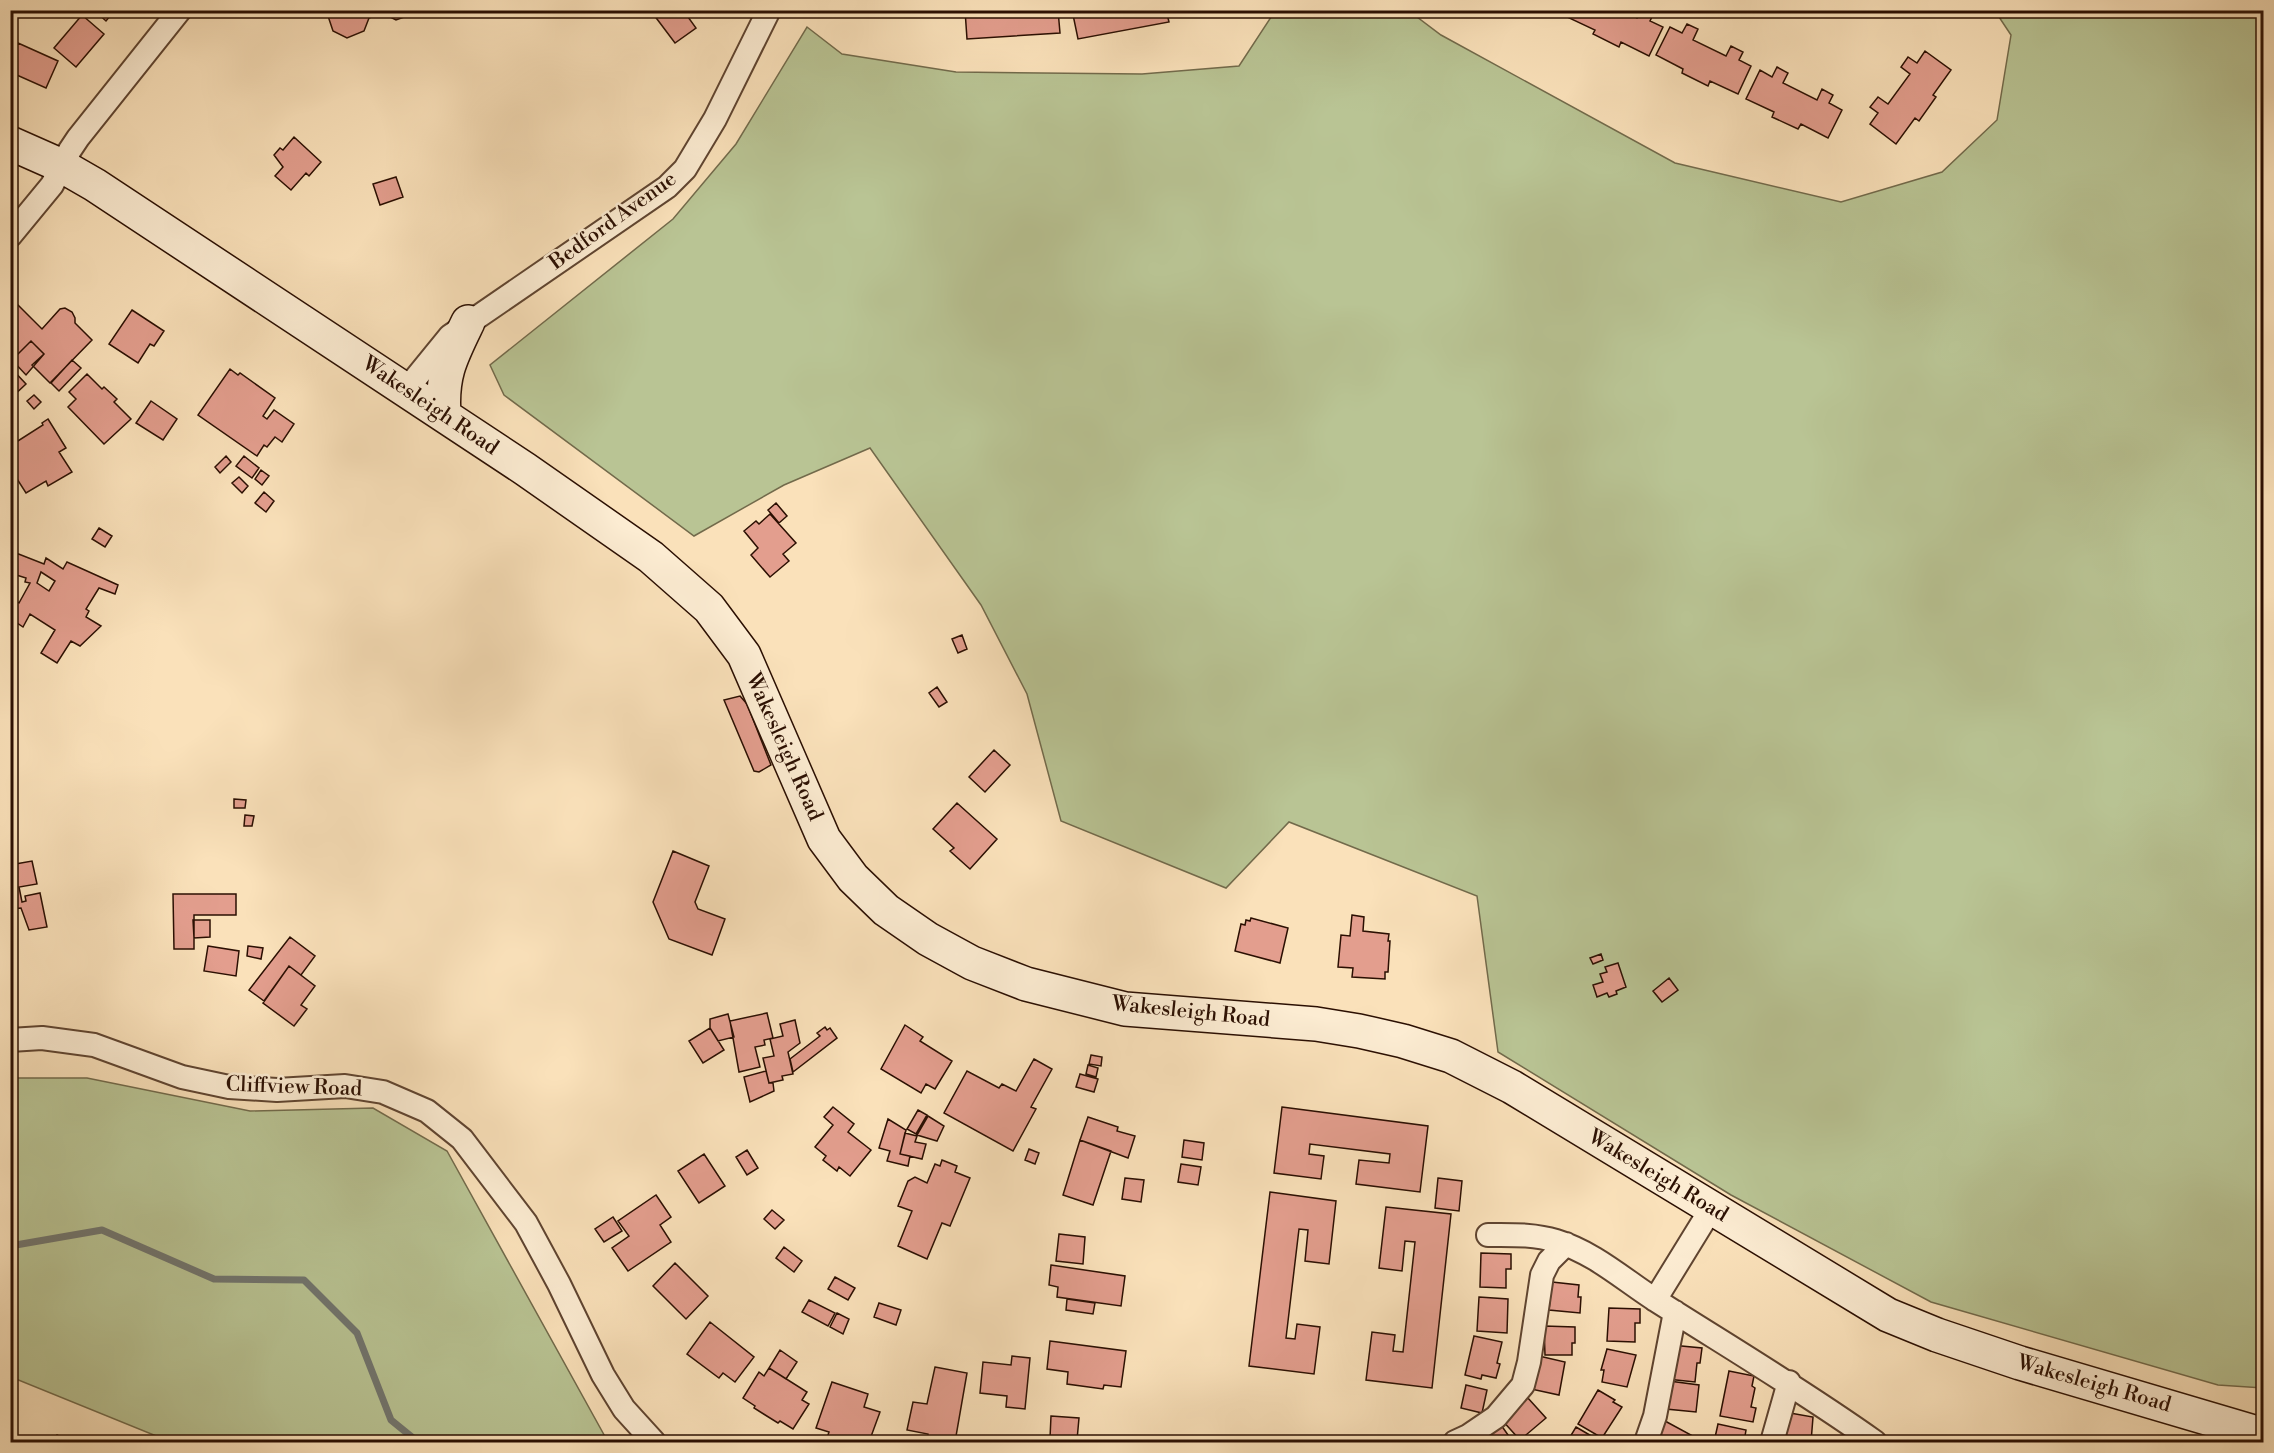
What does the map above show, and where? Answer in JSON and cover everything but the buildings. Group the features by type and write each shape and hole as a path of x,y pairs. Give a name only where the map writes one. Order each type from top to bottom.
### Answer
{"main road":[{"name":"Wakesleigh Road","path":"10,142 62,166 95,185 444,415 651,557 709,608 744,655 824,839 853,878 886,910 927,939 972,963 1026,984 1125,1009 1316,1024 1403,1041 1451,1056 1512,1087 1888,1315 1937,1335 2020,1363 2262,1433"},
{"path":"444,415 445,374 468,322"},
{"path":"2193,1412 2209,1429 2217,1443"}],"street":[{"path":"10,236 42,199 74,144 180,10"},
{"name":"Bedford Avenue","path":"406,390 450,336 668,187 685,170 715,119 769,10"},
{"name":"Cliffview Road","path":"10,1040 42,1038 94,1045 182,1077 229,1087 277,1090 345,1086 383,1092 428,1111 462,1139 526,1223 559,1284 603,1375 624,1409 654,1443"},
{"path":"1655,1300 1711,1209"},
{"path":"1488,1235 1534,1236 1566,1245 1604,1262 1655,1300 1789,1382 1875,1443"},
{"path":"1455,1443 1496,1418 1523,1385 1529,1362 1542,1275 1549,1261 1566,1245"},
{"path":"1646,1443 1655,1416 1675,1312"},
{"path":"1772,1443 1789,1382"}],"green space":[{"path":"1275,11 1409,11 1441,35 1675,163 1841,202 1942,172 1997,120 2011,35 1995,11 2263,11 2263,1388 2218,1385 1931,1302 1731,1195 1498,1052 1477,896 1289,822 1226,888 1061,821 1027,694 981,605 870,448 784,485 694,536 504,395 490,365 673,219 736,144 807,27 842,54 956,72 1142,74 1239,66"},
{"path":"10,1078 87,1078 250,1111 373,1108 447,1151 608,1442 171,1442 11,1377"}],"waterway":[{"path":"10,1246 102,1230 214,1279 304,1280 357,1333 391,1420 418,1442"}]}
